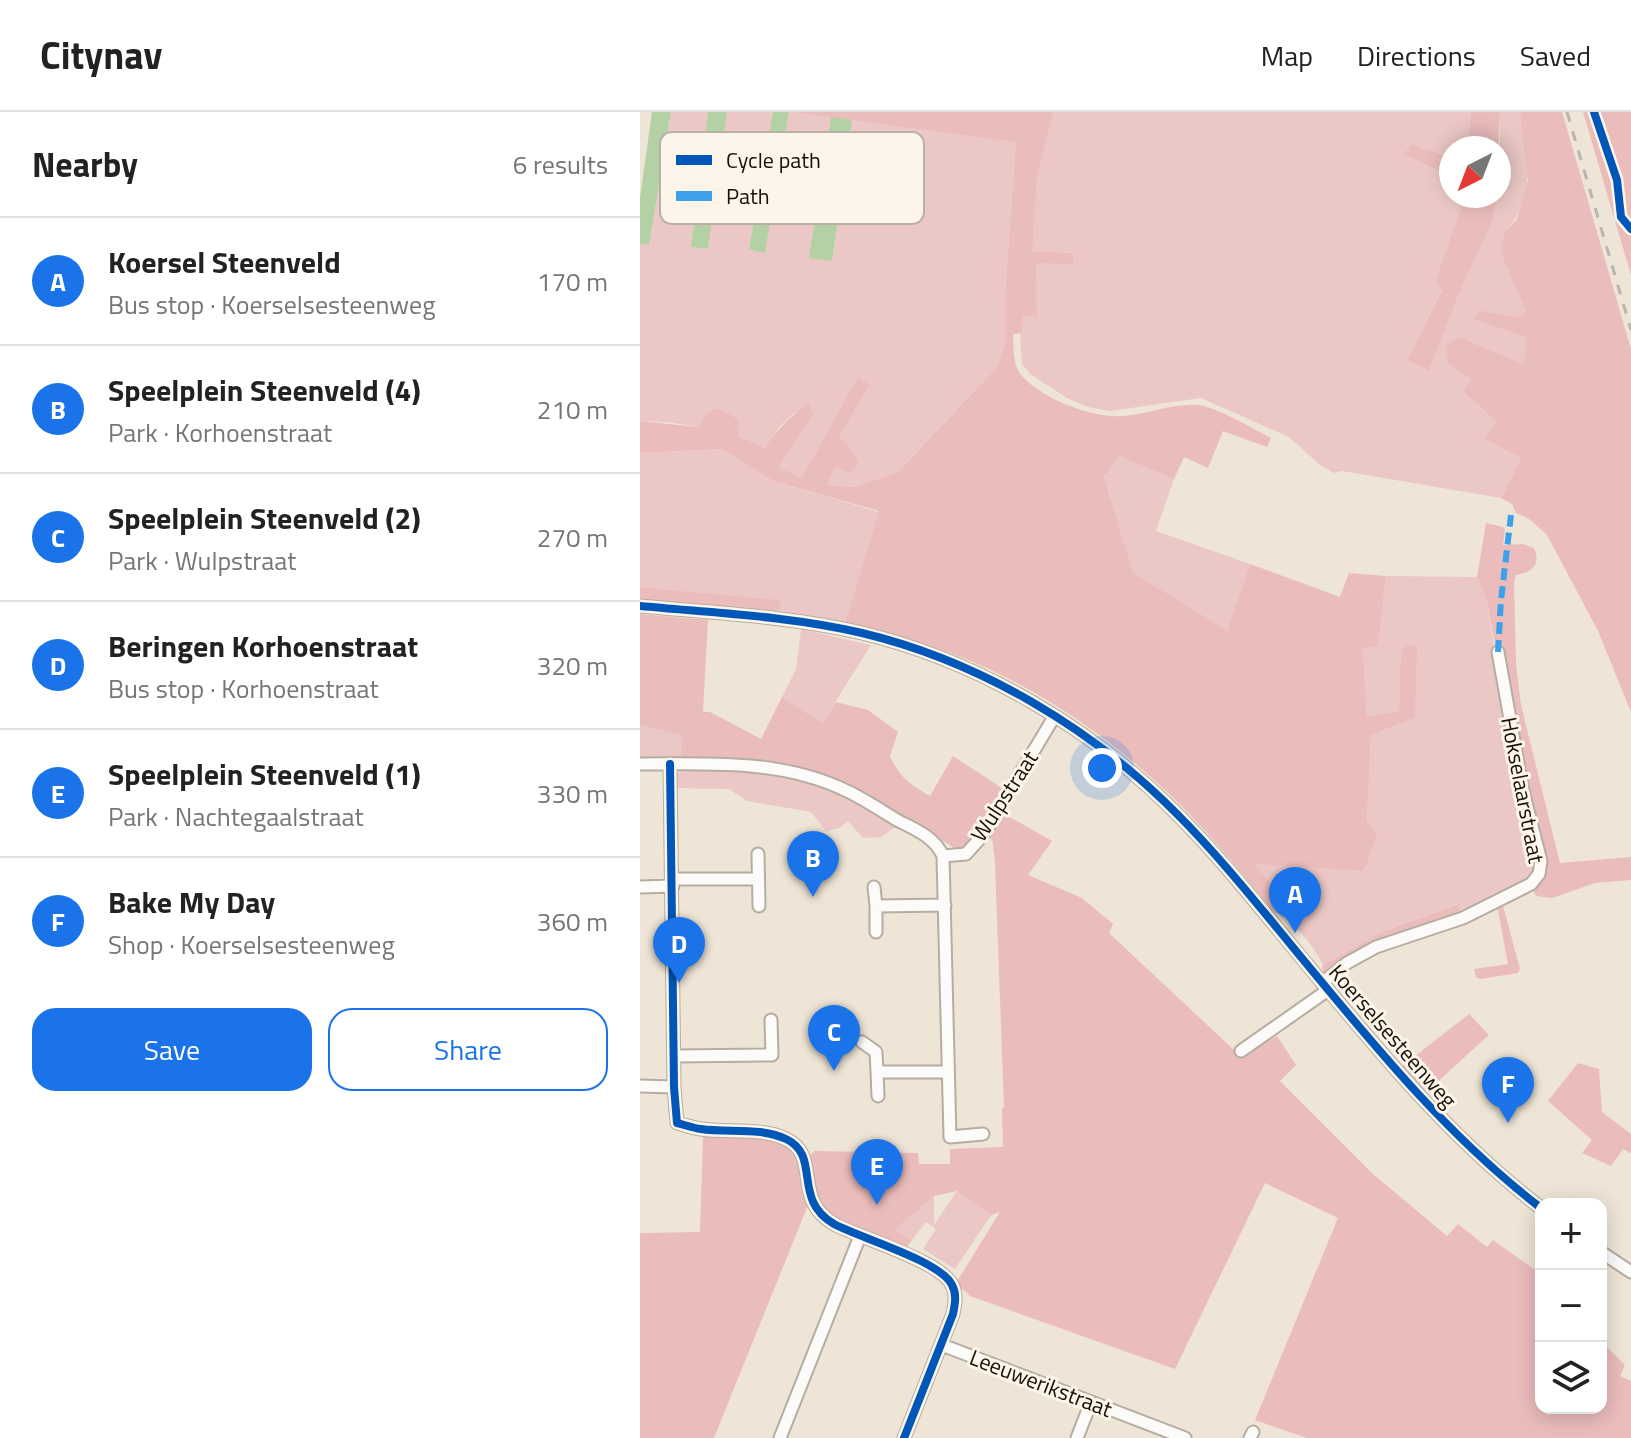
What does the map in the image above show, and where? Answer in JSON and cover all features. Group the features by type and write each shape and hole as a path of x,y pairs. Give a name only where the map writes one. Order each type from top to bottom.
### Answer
{"street":[{"name":"Koerselsesteenweg","path":"640,606 762,616 864,634 972,671 1054,717 1106,751 1177,813 1203,841 1426,1105 1470,1149 1535,1203"},
{"name":"Hokselaarstraat","path":"1325,986 1347,963 1376,947 1463,918 1531,884 1539,874 1541,861 1523,791 1498,652"},
{"name":"Wulpstraat","path":"983,1134 950,1137 943,856 966,854 984,834 1054,717"},
{"path":"640,764 767,766 806,776 845,790 920,833 937,844 943,856"},
{"path":"670,764 677,1123 700,1129 767,1134 788,1139 804,1158 813,1205 832,1223 930,1266 953,1286 955,1303 942,1345 904,1438"},
{"path":"758,854 759,906"},
{"path":"640,887 672,882 758,879"},
{"path":"874,887 876,932"},
{"path":"876,906 945,905"},
{"path":"1241,1051 1325,986"},
{"path":"675,1056 772,1055 771,1020"},
{"path":"862,1042 876,1052 878,1096"},
{"path":"877,1072 948,1072"},
{"path":"640,1086 674,1087"},
{"path":"780,1438 860,1236"},
{"path":"1607,1256 1631,1272"},
{"name":"Leeuwerikstraat","path":"942,1345 1185,1438"},
{"path":"1077,1438 1091,1402"}],"shaded area":[{"path":"652,112 671,112 668,132 660,132 660,178 649,245 640,244 640,198"},
{"path":"671,112 708,112 705,132 668,132"},
{"path":"708,112 727,112 724,132 705,132"},
{"path":"727,112 773,112 769,132 724,132"},
{"path":"773,112 789,112 786,132 769,132"},
{"path":"789,112 831,117 829,132 786,132"},
{"path":"791,112 1053,112 1037,178 1032,251 1073,253 1074,264 1036,263 1037,317 1023,316 1021,333 1013,334 1014,356 1019,372 1055,400 1084,411 1124,416 1198,405 1225,414 1271,438 1267,447 1223,431 1208,468 1184,457 1174,479 1119,456 1104,476 1133,573 1227,630 1250,564 1340,597 1349,573 1386,576 1378,646 1363,648 1367,717 1399,711 1403,648 1410,644 1417,647 1415,718 1371,735 1367,821 1377,834 1364,871 1255,864 1287,902 1273,911 1174,798 1123,754 1068,714 1010,679 964,658 845,623 879,511 773,481 722,449 640,453 640,421 699,427 707,414 716,409 739,420 738,436 765,448 785,423 809,404 813,416 778,467 802,478 858,377 869,385 839,436 852,450 858,464 850,473 835,466 827,485 855,487 898,472 998,366 1005,344 1005,293 1016,142"},
{"path":"1053,112 1471,112 1469,136 1439,136 1439,154 1412,144 1403,154 1439,171 1439,208 1461,208 1435,282 1442,289 1407,360 1429,371 1458,296 1493,220 1494,208 1511,208 1511,136 1500,136 1500,112 1520,112 1526,144 1526,191 1522,206 1504,233 1526,311 1518,317 1478,310 1475,318 1527,337 1524,366 1462,338 1448,363 1471,380 1463,391 1496,422 1484,439 1521,458 1501,498 1342,471 1334,473 1320,465 1289,437 1201,398 1110,411 1088,407 1067,398 1030,374 1022,364 1020,333 1023,316 1037,316 1035,263 1074,263 1073,253 1031,251 1037,178"},
{"path":"1471,112 1500,112 1499,136 1469,136"},
{"path":"1520,112 1562,112 1631,349 1631,712 1598,631 1547,535 1501,498 1521,458 1484,439 1496,422 1463,391 1471,380 1448,363 1446,347 1451,341 1462,338 1524,365 1526,337 1474,319 1478,310 1518,317 1526,311 1501,253 1504,233 1517,219 1528,180"},
{"path":"1583,112 1631,112 1631,275"},
{"path":"831,117 852,120 850,132 829,132"},
{"path":"852,120 1016,141 1005,293 1005,344 998,366 898,472 855,487 826,485 835,465 852,450 839,436 868,385 858,378 802,479 778,467 813,416 795,412 779,427 766,448 704,428 640,421 640,244 649,245 660,178 660,224 694,224 691,247 707,249 711,224 753,224 749,249 765,252 770,224 815,224 810,257 832,261 837,224 924,224 924,132 850,132"},
{"path":"1412,144 1439,154 1439,171 1403,154"},
{"path":"1461,208 1494,208 1493,220 1458,296 1429,371 1407,360 1442,290 1435,282"},
{"path":"694,224 711,224 708,249 691,247"},
{"path":"753,224 770,224 765,253 749,249"},
{"path":"814,224 837,224 832,261 809,258"},
{"path":"722,449 773,481 879,512 845,623 779,611 779,600 640,587 640,453"},
{"path":"1119,456 1174,479 1156,531 1250,564 1227,630 1133,574 1104,475"},
{"path":"1486,523 1503,527 1503,545 1523,544 1534,548 1536,554 1534,566 1516,575 1514,582 1516,664 1521,705 1560,863 1631,857 1631,880 1595,883 1552,898 1536,896 1532,888 1540,881 1487,602 1477,577"},
{"path":"1386,576 1477,577 1487,602 1504,706 1537,861 1528,881 1460,915 1458,904 1381,932 1323,965 1302,934 1273,911 1287,902 1254,863 1365,871 1371,735 1415,718 1403,648 1399,711 1367,717 1363,647 1378,646"},
{"path":"640,587 780,600 779,611 640,599"},
{"path":"640,614 708,620 703,712 710,712 761,739 782,697 822,723 836,702 868,710 898,732 890,756 897,770 930,796 953,756 1005,790 979,834 965,846 956,849 888,807 807,771 765,761 681,757 682,735 640,725"},
{"path":"801,629 871,645 822,723 782,697 796,669"},
{"path":"640,725 683,735 681,757 640,758"},
{"path":"685,769 746,772 805,782 851,798 898,825 881,837 863,838 848,821 840,828 826,831 811,812 747,801 729,789 676,788 675,775"},
{"path":"1001,812 1052,841 1028,875 1082,898 1113,924 1109,933 1243,1056 1277,1036 1296,1065 1280,1081 1373,1174 1447,1236 1458,1224 1487,1247 1493,1240 1535,1270 1535,1414 1607,1414 1607,1347 1625,1365 1620,1376 1631,1381 1631,1438 1307,1438 1255,1420 1338,1218 1265,1183 1175,1369 970,1296 956,1283 1000,1212 991,1215 957,1191 934,1196 894,1230 912,1240 904,1251 827,1215 814,1198 807,1158 815,1151 918,1153 919,1164 950,1164 950,1149 1003,1147 995,864 989,834"},
{"path":"1502,902 1520,969 1518,973 1480,979 1476,977 1474,969 1508,964 1497,905"},
{"path":"1459,904 1460,915 1390,936 1358,952 1328,974 1322,969 1323,965 1381,932"},
{"path":"1469,1014 1489,1035 1424,1094 1401,1067"},
{"path":"1578,1063 1599,1069 1602,1112 1631,1134 1631,1153 1623,1149 1611,1166 1582,1153 1592,1140 1548,1101"},
{"path":"703,1137 772,1138 783,1141 796,1152 808,1205 714,1438 640,1438 640,1233 700,1232"},
{"path":"957,1191 991,1215 955,1269 923,1249 936,1229 926,1222 912,1240 893,1230 934,1196 934,1225"}],"railway":[{"path":"1567,112 1631,330"}],"marked path":[{"path":"1498,652 1511,515"}],"cycle path":[{"path":"1594,112 1617,180 1621,217 1631,229"},
{"path":"640,606 835,627 906,645 991,680 1071,726 1108,753 1177,814 1238,881 1411,1087 1473,1150 1535,1203"},
{"path":"670,764 677,1123 701,1129 766,1133 786,1139 803,1156 809,1191 821,1214 846,1230 933,1267 952,1285 955,1295 953,1314 904,1438"}],"place":[{"name":"Speelplein Steenveld (4)","path":"813,897"},
{"name":"Koersel Steenveld","path":"1295,933"},
{"name":"Beringen Korhoenstraat","path":"679,983"},
{"name":"Speelplein Steenveld (2)","path":"834,1071"},
{"name":"Bake My Day","path":"1508,1123"},
{"name":"Speelplein Steenveld (1)","path":"877,1205"}]}
